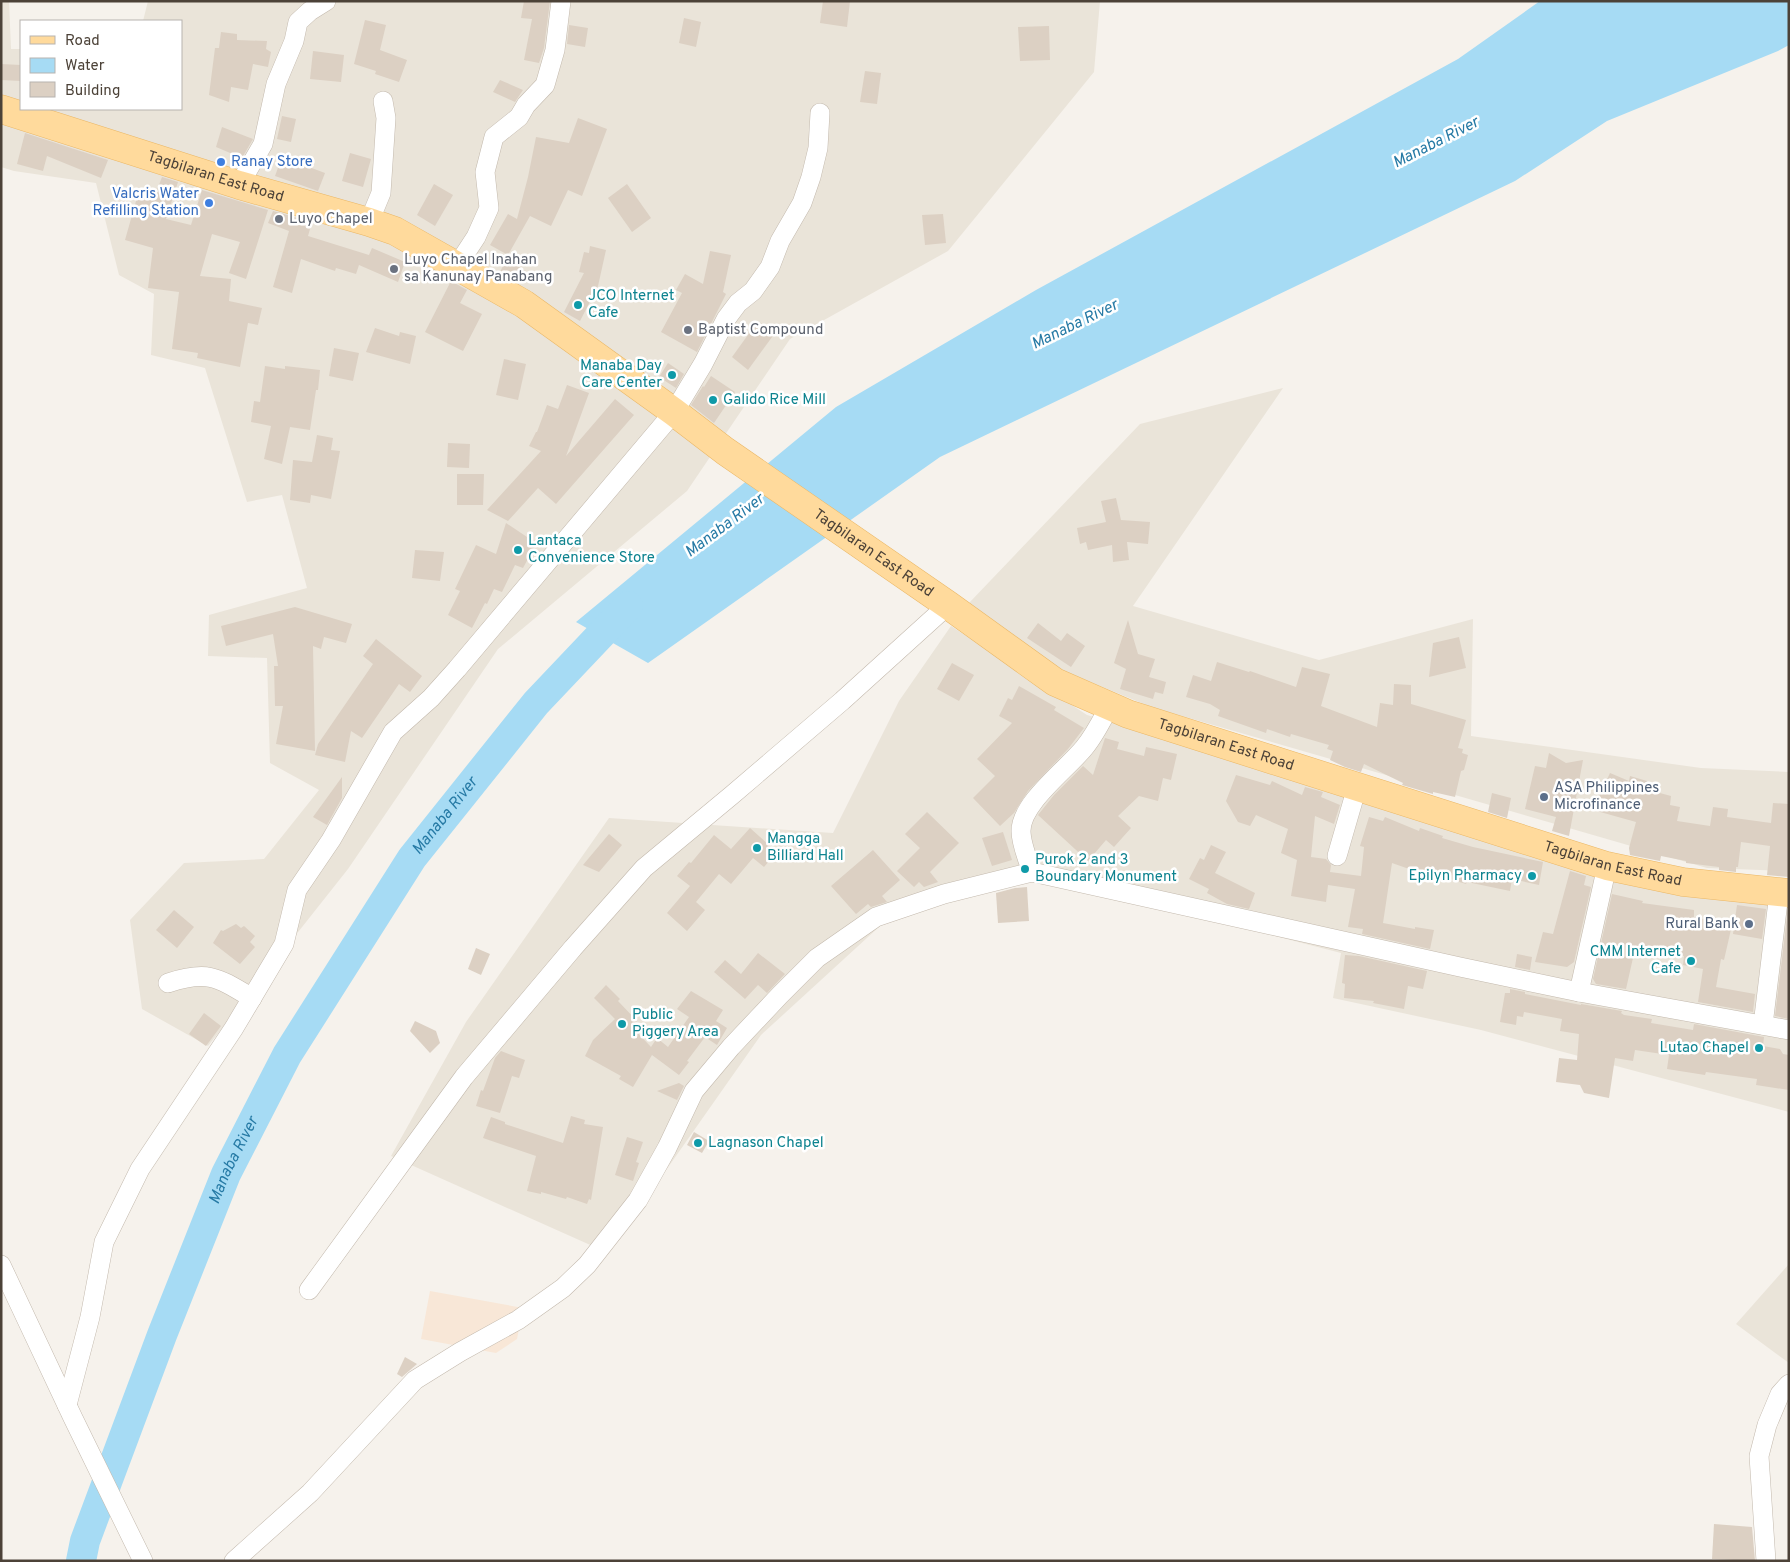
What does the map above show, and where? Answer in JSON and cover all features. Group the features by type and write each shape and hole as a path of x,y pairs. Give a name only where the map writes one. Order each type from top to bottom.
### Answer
{"main road":[{"name":"Tagbilaran East Road","path":"1,109 239,185 395,231 524,304 725,450 1055,682 1128,714 1607,866 1683,882 1784,893"}],"street":[{"path":"239,185 263,144 276,84 294,41 298,22 310,11 326,1"},
{"path":"457,266 476,237 489,208 485,172 494,138 518,117 526,104 545,85 556,50 561,1"},
{"path":"369,222 381,194 386,118 383,101"},
{"path":"70,1411 104,1242 140,1169 234,1028 284,944 297,890 331,840 393,732 431,698 457,669 674,412 703,364 726,319 738,302 753,291 770,266 780,241 802,203 818,148 820,113"},
{"path":"309,1290 464,1077 573,948 644,868 842,701 942,601"},
{"path":"1032,872 1021,832 1024,816 1031,804 1092,738 1110,705"},
{"path":"1337,856 1357,787"},
{"path":"1579,992 1607,866"},
{"path":"234,1561 310,1494 415,1380 460,1352 518,1320 564,1288 587,1265 638,1200 667,1148 694,1091 749,1028 817,958 876,916 944,894 1032,872 1284,929 1579,992 1789,1030"},
{"path":"1763,1026 1784,893"},
{"path":"168,983 186,977 202,975 216,978 252,998"},
{"path":"1,1265 143,1561"},
{"path":"1766,1561 1759,1456 1767,1425 1780,1394 1789,1384"}],"shaded area":[{"path":"1,1 9,1 11,49 20,49 20,110 182,110 182,20 143,20 148,1 1100,1 1094,72 948,251 790,339 687,491 498,649 348,869 208,1046 142,1009 130,920 184,863 264,859 319,790 270,763 267,658 208,656 209,615 307,588 282,495 247,502 205,368 151,355 154,294 119,275 96,183 14,171 1,167"},
{"path":"1283,388 1133,606 1319,660 1473,619 1471,736 1701,768 1789,772 1789,871 1707,868 1151,707 1059,669 969,603 1140,424"},
{"path":"951,626 1087,715 1275,772 1789,906 1789,1112 1481,1030 1333,998 1341,953 1030,873 880,926 761,1035 624,1230 597,1248 391,1156 466,1022 609,818 833,833 899,701"},
{"path":"1789,1264 1789,1363 1736,1324"},
{"path":"430,1291 523,1308 517,1339 496,1353 421,1339"}],"water":[{"path":"1540,1 1789,1 1789,45 1607,121 1515,181 940,457 648,663 576,622 836,407 1036,290 1458,59"}],"building":[{"path":"524,1 550,1 544,48 539,63 524,60 532,19 521,18"},
{"path":"823,1 850,1 847,27 820,23"},
{"path":"684,18 701,22 696,47 679,43"},
{"path":"365,20 386,25 380,50 407,60 399,82 375,74 376,71 354,64"},
{"path":"569,25 588,28 585,47 567,44"},
{"path":"1049,26 1050,60 1020,61 1018,27"},
{"path":"221,32 237,34 237,40 267,41 266,49 271,52 268,67 253,64 248,90 231,87 229,102 209,95 215,48 219,48"},
{"path":"313,51 344,55 341,82 310,79"},
{"path":"1,64 20,65 20,81 1,80"},
{"path":"865,71 881,73 877,104 860,102"},
{"path":"500,80 523,90 515,102 493,92"},
{"path":"282,116 296,119 291,142 277,139"},
{"path":"578,118 607,129 582,196 568,190 551,226 530,216 508,255 490,245 508,214 517,219 536,137 569,143"},
{"path":"222,127 253,139 242,158 216,147"},
{"path":"25,133 108,160 101,178 47,156 43,171 17,164"},
{"path":"350,153 371,159 363,187 342,181"},
{"path":"282,157 325,173 318,191 275,176"},
{"path":"162,177 178,182 166,219 191,225 202,190 268,210 246,279 229,273 240,242 212,234 200,276 231,279 229,301 262,308 258,325 248,323 240,367 197,358 198,353 172,349 179,292 148,288 153,248 125,240 138,194 154,198"},
{"path":"434,184 453,195 435,226 417,215"},
{"path":"627,184 651,218 632,232 608,198"},
{"path":"273,211 312,222 308,236 369,255 372,248 405,262 398,282 359,265 356,274 336,268 335,271 301,259 292,293 273,287 289,231 268,223"},
{"path":"943,214 946,243 925,245 922,215"},
{"path":"590,246 606,250 598,286 580,321 564,312 584,273 579,272 584,252 589,253"},
{"path":"710,251 731,255 723,292 726,294 697,352 661,332 682,293 676,290 685,274 703,284"},
{"path":"506,260 526,271 520,282 500,272"},
{"path":"451,281 467,290 460,303 482,314 463,351 425,332"},
{"path":"758,321 775,333 748,370 732,357"},
{"path":"375,328 399,336 400,332 416,336 410,364 366,352"},
{"path":"334,348 359,353 353,381 329,376"},
{"path":"504,359 526,364 518,400 496,395"},
{"name":"Manaba Day Care Center","path":"668,363 684,374 676,388 659,377"},
{"path":"265,366 285,369 285,366 320,370 310,430 290,427 282,464 264,459 271,426 251,422 254,401 260,402"},
{"name":"Galido Rice Mill","path":"711,376 735,392 714,423 691,405"},
{"path":"567,385 589,393 566,456 615,399 634,415 556,504 538,488 508,521 487,510 541,451 529,446 537,432 547,405 558,409"},
{"path":"317,435 333,438 331,450 340,451 331,499 311,495 310,503 290,500 293,460 312,462"},
{"path":"448,443 470,444 469,468 447,467"},
{"path":"457,474 484,474 483,505 457,505"},
{"path":"1116,498 1121,520 1150,522 1148,544 1127,542 1129,560 1113,562 1112,545 1088,550 1086,542 1080,544 1077,528 1106,522 1101,501"},
{"path":"506,523 530,539 528,543 535,546 523,568 515,565 502,592 494,589 472,628 448,615 460,591 455,589 476,545 496,554"},
{"path":"415,550 444,552 440,581 412,578"},
{"path":"295,607 352,624 346,643 324,637 321,649 313,646 315,751 276,744 283,706 275,706 274,666 278,666 273,634 226,646 221,626"},
{"path":"1128,620 1138,654 1155,659 1149,677 1166,682 1163,694 1155,692 1153,699 1120,689 1126,669 1114,663"},
{"path":"1038,623 1061,641 1067,633 1085,646 1071,667 1027,638"},
{"path":"1459,637 1466,668 1429,677 1433,643"},
{"path":"376,639 422,676 410,692 399,684 362,738 351,731 345,762 315,755 318,744 373,664 363,656"},
{"path":"1217,662 1296,687 1302,667 1330,674 1321,706 1377,727 1380,703 1393,705 1394,684 1411,685 1411,704 1466,720 1458,748 1463,749 1462,753 1468,755 1464,770 1461,771 1455,797 1433,792 1433,794 1402,785 1403,783 1364,764 1361,772 1345,767 1330,760 1333,751 1327,749 1329,745 1291,734 1290,737 1267,729 1266,733 1218,716 1220,710 1210,704 1186,697 1193,675 1211,681"},
{"path":"952,663 974,675 959,701 937,689"},
{"path":"1019,686 1056,707 1054,710 1084,728 1068,749 1028,791 1014,813 1000,826 973,798 995,776 977,759 1012,723 999,716 1008,698 1012,700"},
{"path":"1105,738 1119,742 1117,749 1144,756 1146,747 1177,754 1171,780 1163,778 1158,801 1139,796 1118,816 1131,828 1114,847 1106,840 1088,861 1038,815 1054,795 1083,766 1093,775"},
{"path":"1549,753 1566,763 1583,760 1569,836 1552,831 1556,817 1525,809 1535,766 1546,768"},
{"path":"1610,773 1629,781 1630,776 1647,781 1645,789 1671,796 1670,805 1680,807 1677,821 1710,826 1713,807 1728,809 1727,817 1771,823 1773,803 1789,804 1789,877 1767,875 1770,846 1741,842 1736,872 1719,870 1719,867 1686,863 1686,861 1661,856 1660,861 1630,855 1629,848 1636,822 1593,810"},
{"path":"1236,775 1270,785 1272,781 1302,795 1305,787 1323,792 1321,797 1340,805 1334,824 1315,816 1311,857 1326,859 1331,865 1330,872 1361,876 1364,847 1360,846 1369,817 1383,821 1385,817 1419,831 1420,828 1443,836 1442,838 1473,847 1543,862 1539,885 1512,879 1510,891 1467,882 1466,884 1430,873 1429,876 1392,863 1383,923 1415,929 1415,927 1434,930 1430,949 1362,934 1363,929 1348,927 1355,889 1328,885 1326,902 1291,896 1297,860 1281,853 1288,829 1256,815 1250,826 1238,822 1226,801"},
{"path":"342,777 342,798 327,825 313,817"},
{"path":"1492,793 1511,798 1507,818 1488,812"},
{"path":"927,812 959,843 930,872 938,882 924,887 919,882 914,887 897,871 920,848 905,834"},
{"path":"750,828 777,852 764,867 753,858 731,884 719,874 696,902 705,910 687,931 667,913 690,886 677,876 689,862 691,863 714,835 731,849"},
{"path":"1003,832 1012,860 992,866 982,838"},
{"path":"609,834 622,845 599,872 583,865"},
{"path":"1211,845 1226,852 1215,873 1255,893 1249,909 1227,904 1207,893 1209,889 1189,879 1200,858 1204,860"},
{"path":"873,850 900,880 882,896 887,902 871,907 868,904 856,914 831,886"},
{"path":"1570,871 1586,876 1584,885 1591,887 1574,962 1567,967 1535,962 1543,932 1553,934"},
{"path":"1027,887 1029,921 998,923 996,893"},
{"path":"1612,894 1643,901 1642,903 1694,910 1694,917 1732,925 1724,960 1721,959 1716,987 1755,994 1753,1012 1698,1002 1703,969 1683,965 1684,956 1635,949 1626,989 1596,984 1593,979"},
{"name":"Rural Bank","path":"1737,905 1766,909 1762,939 1733,934"},
{"path":"1789,909 1789,1019 1775,1016"},
{"path":"174,910 194,927 177,948 156,930"},
{"path":"236,924 241,928 244,926 255,936 250,942 255,947 240,964 213,943 221,930 223,931"},
{"path":"476,948 490,954 481,975 468,969"},
{"path":"758,953 785,974 767,993 758,985 745,999 714,972 725,960 741,974"},
{"path":"1517,954 1532,957 1530,970 1515,967"},
{"path":"1345,955 1359,956 1427,971 1423,989 1408,986 1404,1009 1373,1003 1374,1001 1344,998 1345,984 1342,983"},
{"path":"606,985 637,1021 631,1026 651,1047 657,1038 668,1047 689,1017 677,1009 691,991 723,1010 716,1021 727,1028 717,1045 705,1037 679,1075 652,1055 633,1087 619,1079 621,1076 585,1056 593,1040 615,1019 594,998"},
{"path":"1510,989 1525,992 1525,994 1581,1005 1622,1011 1621,1013 1624,1015 1652,1019 1651,1023 1693,1030 1694,1024 1764,1037 1763,1046 1780,1049 1783,1054 1789,1055 1789,1090 1756,1085 1757,1079 1706,1072 1705,1075 1667,1069 1669,1055 1635,1050 1633,1061 1615,1058 1609,1098 1584,1093 1580,1085 1556,1082 1559,1058 1577,1060 1579,1034 1560,1031 1562,1019 1524,1012 1523,1017 1517,1016 1516,1025 1500,1022 1505,993 1510,993"},
{"path":"204,1013 221,1026 206,1046 189,1034"},
{"path":"415,1021 436,1031 440,1043 430,1053 410,1031"},
{"path":"501,1051 525,1060 519,1078 512,1076 500,1113 476,1106 495,1058"},
{"path":"679,1083 684,1086 677,1100 657,1091"},
{"path":"571,1116 585,1120 584,1124 603,1127 591,1200 589,1199 587,1204 567,1197 566,1199 541,1192 541,1194 527,1191 536,1156 483,1138 491,1117 505,1122 505,1124 563,1143"},
{"name":"Lagnason Chapel","path":"694,1132 709,1141 702,1153 687,1145"},
{"path":"627,1137 643,1142 636,1162 639,1163 633,1181 615,1175"},
{"path":"405,1357 417,1364 402,1377 397,1374"},
{"path":"1714,1524 1752,1527 1755,1561 1712,1559"}],"waterway":[{"name":"Manaba River","path":"81,1561 85,1541 162,1335 226,1174 287,1055 412,858 536,703 628,606"}],"place":[{"name":"Ranay Store","path":"221,162"},
{"name":"Valcris Water Refilling Station","path":"209,203"},
{"name":"Luyo Chapel","path":"279,219"},
{"name":"Luyo Chapel Inahan sa Kanunay Panabang","path":"394,269"},
{"name":"JCO Internet Cafe","path":"578,305"},
{"name":"Baptist Compound","path":"688,330"},
{"name":"Manaba Day Care Center","path":"672,375"},
{"name":"Galido Rice Mill","path":"713,400"},
{"name":"Lantaca Convenience Store","path":"518,550"},
{"name":"ASA Philippines Microfinance","path":"1544,797"},
{"name":"Mangga Billiard Hall","path":"757,848"},
{"name":"Purok 2 and 3 Boundary Monument","path":"1025,869"},
{"name":"Epilyn Pharmacy","path":"1532,876"},
{"name":"Rural Bank","path":"1749,924"},
{"name":"CMM Internet Cafe","path":"1691,961"},
{"name":"Public Piggery Area","path":"622,1024"},
{"name":"Lutao Chapel","path":"1759,1048"},
{"name":"Lagnason Chapel","path":"698,1143"}]}
